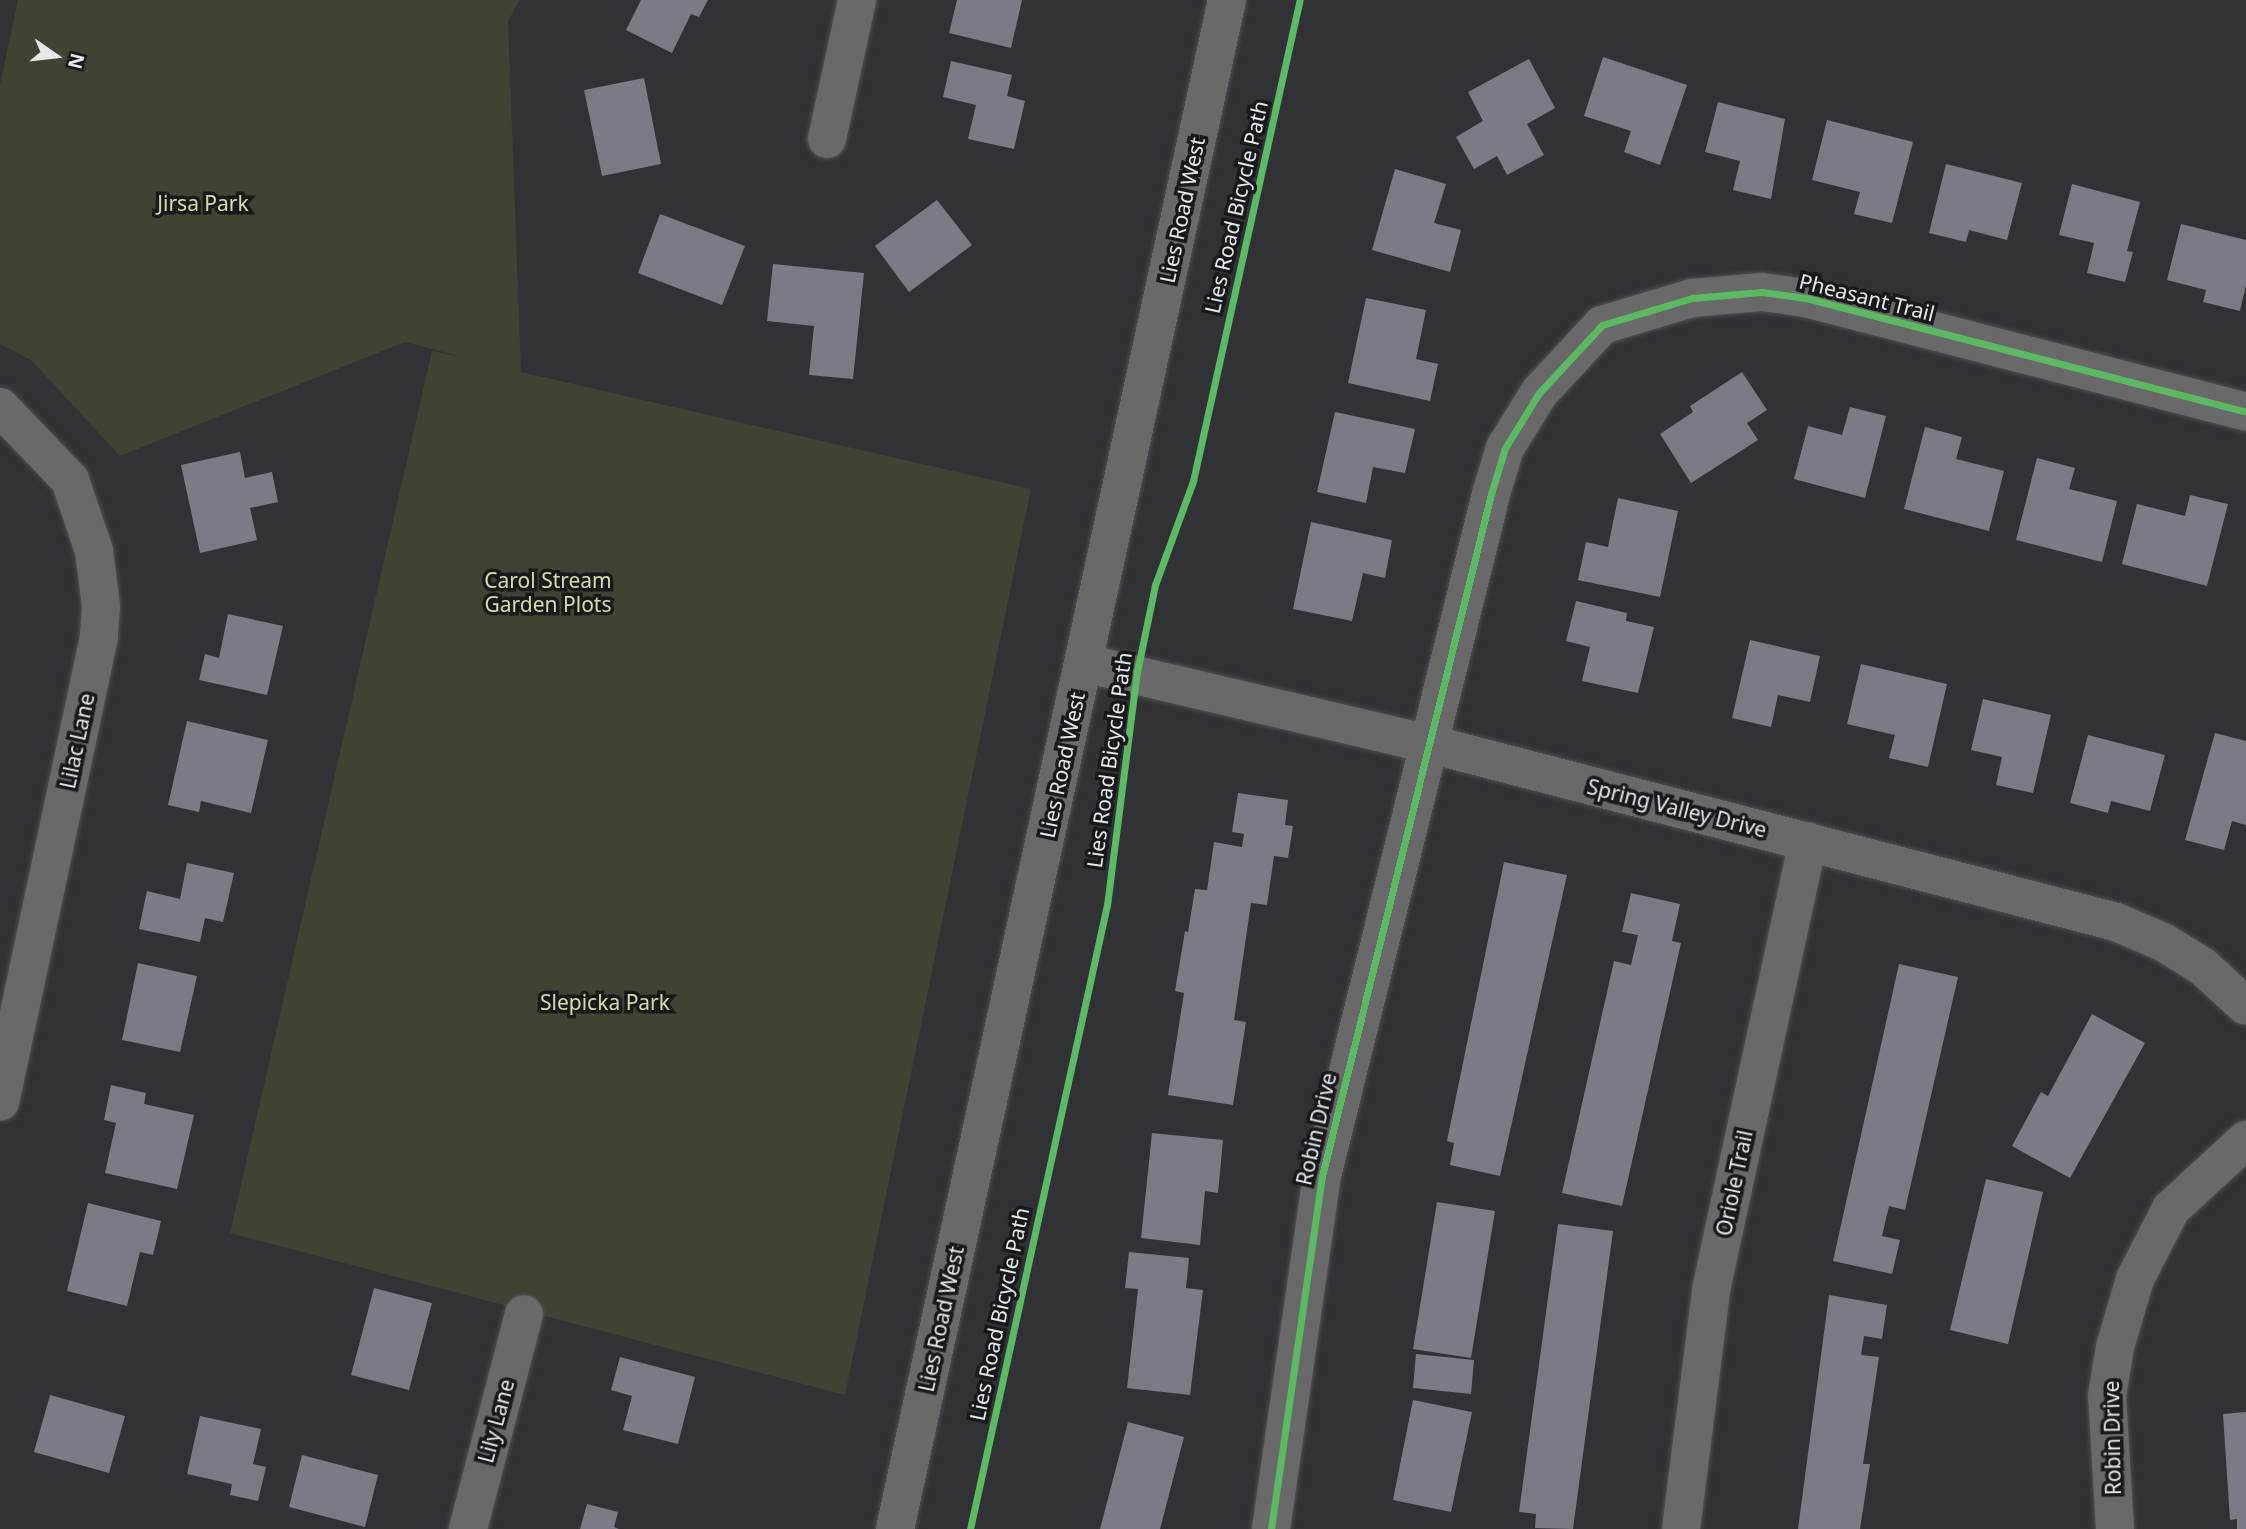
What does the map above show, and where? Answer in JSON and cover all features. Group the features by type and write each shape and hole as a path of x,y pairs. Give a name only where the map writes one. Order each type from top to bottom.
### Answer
{"street":[{"path":"827,139 857,0"},
{"name":"Lies Road West","path":"895,1529 1227,0"},
{"name":"Pheasant Trail","path":"1426,743 1505,448 1539,393 1602,325 1692,298 1762,292 1806,298 2246,412"},
{"name":"Lilac Lane","path":"0,407 70,480 94,551 101,606 99,637 15,956 0,1102"},
{"name":"Spring Valley Drive","path":"1084,663 1426,743 2116,922 2162,942 2202,966 2246,1006"},
{"name":"Robin Drive","path":"1271,1529 1322,1176 1426,743"},
{"name":"Oriole Trail","path":"1681,1529 1711,1290 1808,841"},
{"name":"Robin Drive","path":"2115,1529 2107,1396 2115,1347 2135,1279 2171,1209 2246,1140"},
{"name":"Lily Lane","path":"468,1529 524,1314"}],"green space":[{"name":"Slepicka Park","path":"18,0 520,0 508,21 521,372 1031,489 845,1395 230,1233 432,351 467,358 405,342 120,456 31,360 0,344 0,84"}],"building":[{"path":"641,0 708,0 699,17 691,14 672,53 626,30"},
{"path":"957,0 1022,0 1011,48 949,33"},
{"path":"1603,57 1687,85 1660,165 1624,152 1631,131 1584,116"},
{"path":"1529,59 1555,108 1527,124 1544,155 1507,175 1497,156 1474,169 1456,137 1483,121 1468,92"},
{"path":"951,61 1012,75 1007,96 1025,101 1014,149 968,139 976,105 943,97"},
{"path":"644,78 661,164 602,176 584,90"},
{"path":"1718,102 1785,119 1771,199 1733,190 1740,161 1705,152"},
{"path":"1827,120 1913,142 1892,223 1854,214 1860,192 1812,180"},
{"path":"1946,164 2022,183 2007,240 1969,230 1966,242 1929,233"},
{"path":"1395,169 1446,184 1434,223 1461,230 1450,272 1372,250"},
{"path":"2072,184 2140,202 2127,251 2133,252 2125,282 2087,273 2094,243 2059,235"},
{"path":"937,200 972,245 909,292 875,246"},
{"path":"660,214 745,246 722,305 638,273"},
{"path":"2181,224 2246,240 2246,285 2240,311 2203,302 2206,290 2167,280"},
{"path":"773,264 864,273 853,379 809,375 814,326 767,321"},
{"path":"1366,298 1426,310 1416,359 1438,364 1430,401 1348,383"},
{"path":"1742,372 1767,410 1747,423 1758,440 1691,483 1660,434 1693,412 1690,406"},
{"path":"1850,407 1886,416 1865,498 1794,479 1808,426 1842,435"},
{"path":"1335,412 1415,429 1405,473 1373,467 1366,503 1317,492"},
{"path":"1925,427 1962,437 1956,459 2004,471 1989,531 1904,509"},
{"path":"240,452 245,478 272,472 278,502 250,508 257,540 200,553 181,465"},
{"path":"2037,458 2075,468 2069,489 2117,501 2102,562 2016,540"},
{"path":"2190,495 2228,504 2207,586 2122,564 2137,504 2185,516"},
{"path":"1618,498 1678,511 1660,597 1578,580 1586,542 1608,547"},
{"path":"1311,522 1392,540 1385,578 1363,573 1352,621 1293,609"},
{"path":"1576,601 1627,613 1626,621 1654,627 1638,693 1582,681 1590,647 1566,641"},
{"path":"228,614 283,626 267,695 199,680 205,654 219,658"},
{"path":"1750,640 1820,656 1810,702 1778,695 1771,727 1732,718"},
{"path":"1861,664 1947,684 1928,767 1889,758 1895,735 1847,724"},
{"path":"1983,699 2051,715 2033,793 1996,785 2002,757 1971,750"},
{"path":"187,721 268,740 251,813 201,801 199,812 168,805"},
{"path":"2215,733 2246,741 2246,825 2232,821 2224,850 2185,840"},
{"path":"2088,735 2165,755 2150,811 2111,801 2108,813 2070,803"},
{"path":"1238,793 1288,800 1285,825 1293,826 1288,858 1274,856 1267,905 1251,903 1234,1020 1246,1022 1233,1105 1168,1095 1184,993 1175,991 1185,931 1188,932 1195,889 1207,890 1214,842 1242,847 1244,834 1232,832"},
{"path":"1504,862 1567,875 1500,1176 1450,1165 1454,1143 1447,1141"},
{"path":"187,863 234,873 223,922 205,918 200,942 139,929 147,891 180,899"},
{"path":"1631,893 1680,904 1672,941 1681,943 1622,1206 1562,1193 1614,961 1631,965 1638,935 1622,932"},
{"path":"138,963 197,976 180,1052 122,1040"},
{"path":"1899,964 1958,977 1905,1210 1889,1206 1882,1236 1900,1240 1892,1274 1833,1261"},
{"path":"2092,1014 2145,1043 2070,1178 2012,1146 2041,1092 2048,1096"},
{"path":"111,1085 146,1093 144,1104 194,1115 177,1189 105,1173 116,1123 104,1120"},
{"path":"1152,1133 1223,1140 1218,1193 1205,1191 1200,1245 1141,1238"},
{"path":"1986,1179 2043,1192 2008,1344 1950,1330"},
{"path":"1437,1202 1495,1211 1471,1358 1413,1349"},
{"path":"88,1203 161,1221 153,1255 140,1252 127,1306 67,1291"},
{"path":"1558,1224 1613,1231 1573,1529 1535,1528 1536,1514 1519,1512"},
{"path":"1129,1252 1189,1258 1186,1288 1203,1290 1190,1395 1127,1388 1138,1289 1125,1288"},
{"path":"374,1288 432,1303 409,1390 351,1375"},
{"path":"1829,1295 1887,1305 1882,1339 1864,1336 1861,1355 1879,1357 1863,1464 1870,1464 1860,1529 1798,1529"},
{"path":"1416,1354 1474,1360 1471,1394 1413,1388"},
{"path":"620,1357 695,1377 678,1444 623,1430 632,1396 611,1390"},
{"path":"50,1395 125,1416 109,1473 34,1452"},
{"path":"1413,1400 1472,1412 1451,1512 1393,1500"},
{"path":"2246,1412 2246,1529 2237,1529 2237,1519 2230,1520 2223,1414"},
{"path":"200,1416 261,1429 253,1464 266,1467 258,1501 230,1495 232,1484 187,1474"},
{"path":"1128,1422 1184,1437 1160,1529 1100,1529"},
{"path":"302,1455 378,1475 365,1527 289,1507"},
{"path":"587,1504 618,1512 614,1527 619,1529 580,1529"}],"cycle path":[{"name":"Lies Road Bicycle Path","path":"970,1529 1107,905 1137,672 1155,585 1193,481 1300,0"},
{"path":"1271,1529 1322,1176 1491,494 1505,448 1539,393 1602,325 1692,298 1762,292 1806,298 2246,412"}],"park label":[{"name":"Jirsa Park","path":"203,203"},
{"name":"Carol Stream Garden Plots","path":"548,592"}]}
